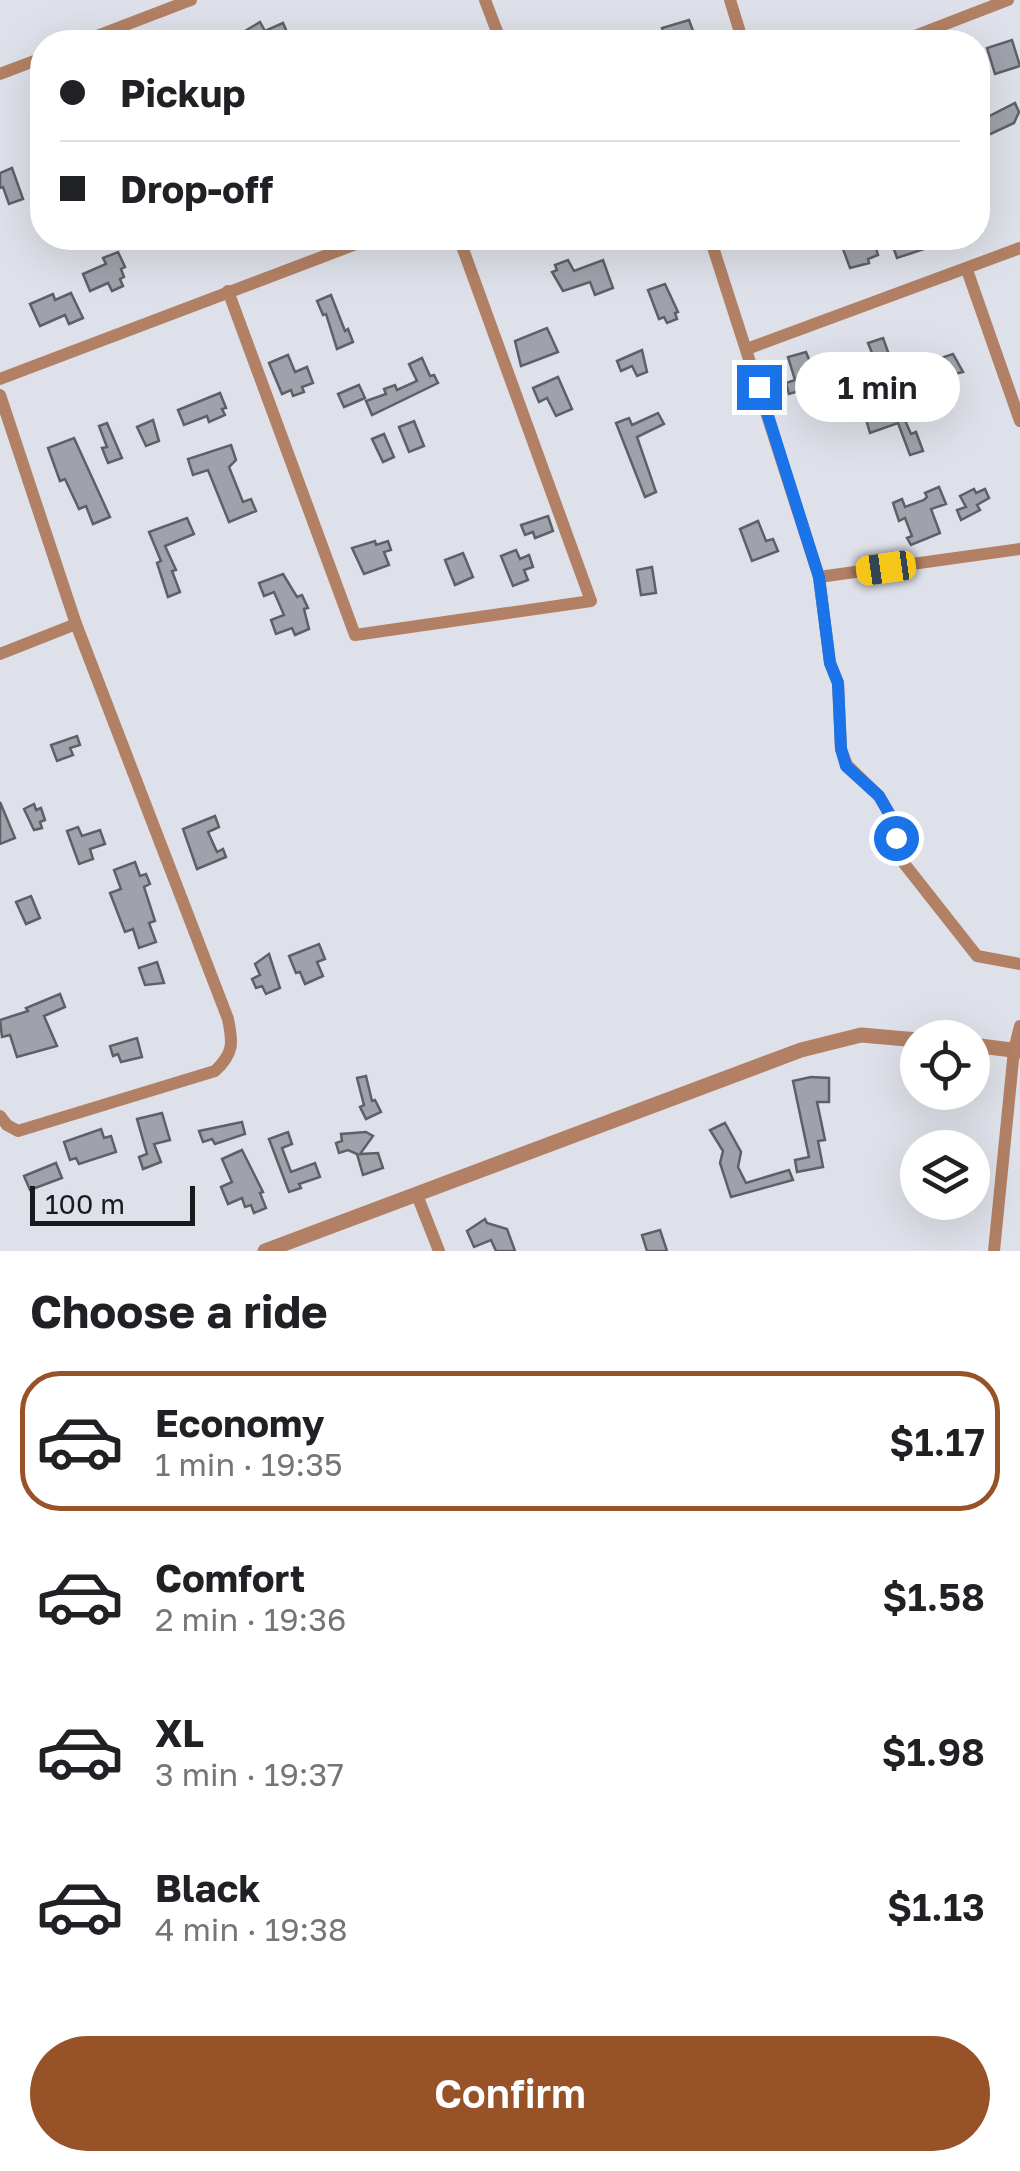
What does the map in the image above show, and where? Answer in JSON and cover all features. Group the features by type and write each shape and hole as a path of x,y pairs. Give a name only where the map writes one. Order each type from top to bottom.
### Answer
{"street":[{"path":"112,30 191,0"},
{"path":"485,0 496,30"},
{"path":"730,0 740,30"},
{"path":"931,30 1008,0"},
{"path":"0,74 30,63"},
{"path":"747,349 1020,248"},
{"path":"0,379 339,250"},
{"path":"228,291 355,635 591,601 463,250"},
{"path":"714,250 819,577 830,663 838,683 841,749 846,766 879,796 890,815 905,866 977,956 1020,964"},
{"path":"968,270 1020,421"},
{"path":"0,395 76,624 228,1018 233,1044 228,1059 215,1070 162,1087 18,1130 7,1126 0,1116"},
{"path":"819,577 1020,549"},
{"path":"0,654 76,624"},
{"path":"994,1251 1020,1026"},
{"path":"264,1251 801,1050 861,1035 900,1038"},
{"path":"990,1048 1017,1050"},
{"path":"417,1195 439,1251"}],"building":[{"path":"689,20 693,30 663,30"},
{"path":"260,22 264,30 247,30"},
{"path":"283,23 286,30 267,30"},
{"path":"1012,40 1020,66 995,74 990,47"},
{"path":"1015,103 1019,112 1014,123 990,134 990,116"},
{"path":"12,168 23,199 9,204 3,187 0,188 0,173"},
{"path":"843,250 876,250 878,255 868,259 869,263 850,268"},
{"path":"894,250 921,250 897,258"},
{"path":"118,252 125,267 121,269 123,286 112,291 108,283 90,291 83,274 106,264 103,258"},
{"path":"568,260 574,271 603,260 613,288 595,295 590,282 563,291 552,272 557,270 555,265"},
{"path":"665,284 678,312 677,319 667,323 664,317 659,319 648,290"},
{"path":"71,293 83,318 69,324 65,315 40,326 30,304 53,294 55,300"},
{"path":"331,295 353,342 337,349 326,314 323,315 317,301"},
{"path":"547,328 558,352 521,366 515,341"},
{"path":"883,338 892,363 878,368 868,343"},
{"path":"642,350 647,372 637,376 632,366 621,371 617,361"},
{"path":"806,352 815,374 824,371 831,386 821,389 819,385 789,394 786,383 795,380 788,357"},
{"path":"953,354 963,372 938,378 932,361"},
{"path":"288,355 295,372 307,367 313,383 293,396 291,390 282,394 269,363"},
{"path":"422,358 438,383 372,415 366,401 386,394 384,389 395,385 397,390 417,381 409,364"},
{"path":"558,377 572,409 556,416 547,398 539,402 533,388"},
{"path":"359,385 365,398 344,407 338,394"},
{"path":"220,393 225,415 209,422 207,416 184,425 178,410"},
{"path":"901,411 911,434 916,432 923,451 910,455 898,423 870,433 865,416 878,412 881,419"},
{"path":"658,413 664,424 637,437 656,492 645,497 616,423 629,418 632,425"},
{"path":"153,420 159,441 146,446 137,427"},
{"path":"414,421 424,446 409,452 399,427"},
{"path":"107,423 122,458 108,463 99,426"},
{"path":"384,434 394,457 383,462 372,439"},
{"path":"74,438 110,517 93,524 86,506 79,509 65,479 60,481 48,448"},
{"path":"231,445 236,460 229,467 243,502 251,499 256,511 229,522 208,470 193,475 188,459"},
{"path":"939,487 946,504 931,509 940,533 911,545 905,518 899,521 893,503 902,499 905,507 924,500 925,493"},
{"path":"974,489 976,493 985,489 989,498 977,505 980,510 961,520 957,510 966,507 960,496"},
{"path":"548,516 553,531 535,538 533,532 525,535 521,525"},
{"path":"187,518 194,534 165,546 176,570 172,571 180,592 168,597 157,563 161,561 149,532"},
{"path":"758,521 766,541 773,539 778,551 752,561 740,529"},
{"path":"375,541 376,545 388,541 391,550 384,552 389,565 364,574 352,548"},
{"path":"516,550 520,559 529,555 533,567 524,570 528,580 513,586 501,556"},
{"path":"463,553 473,577 455,585 445,560"},
{"path":"652,567 656,593 641,595 637,570"},
{"path":"283,574 308,608 304,609 309,629 295,635 292,628 276,634 271,620 284,615 274,592 264,596 259,583"},
{"path":"77,736 80,745 70,748 73,755 57,761 51,745"},
{"path":"0,802 15,838 0,844"},
{"path":"34,804 36,810 41,808 45,820 40,822 42,828 34,830 24,809"},
{"path":"215,816 219,827 208,832 217,852 223,849 226,857 197,869 183,829"},
{"path":"78,827 82,836 100,830 105,844 90,849 93,859 79,864 67,831"},
{"path":"135,862 140,876 146,874 150,884 144,887 155,921 149,923 156,942 139,948 133,929 125,932 110,893 121,889 114,870"},
{"path":"31,896 40,918 26,924 16,902"},
{"path":"319,944 325,959 317,962 323,976 305,984 289,956"},
{"path":"269,954 280,988 266,994 262,986 256,988 252,979 260,975 255,964"},
{"path":"157,962 164,983 145,985 139,968"},
{"path":"60,994 65,1007 44,1016 57,1046 17,1057 10,1035 2,1037 0,1020"},
{"path":"137,1038 142,1057 121,1062 118,1054 113,1056 110,1046"},
{"path":"366,1076 372,1101 381,1112 366,1119 360,1107 364,1105 357,1078"},
{"path":"829,1078 829,1102 817,1102 825,1140 818,1141 823,1167 797,1172 795,1160 809,1157 793,1081"},
{"path":"162,1113 170,1140 154,1144 161,1162 143,1169 139,1157 147,1154 137,1119"},
{"path":"242,1122 245,1134 215,1144 212,1139 203,1142 199,1131"},
{"path":"725,1123 741,1152 738,1167 746,1183 789,1170 793,1180 731,1197 720,1163 723,1151 710,1130"},
{"path":"101,1129 104,1138 111,1136 116,1152 79,1164 76,1158 70,1160 64,1142"},
{"path":"288,1132 292,1144 282,1148 291,1172 315,1163 320,1177 289,1192 269,1139"},
{"path":"366,1132 373,1136 360,1154 378,1153 383,1168 363,1175 357,1154 348,1150 339,1153 336,1143 342,1141 341,1134"},
{"path":"242,1150 263,1192 260,1193 266,1208 254,1213 251,1205 245,1207 242,1198 228,1204 221,1187 232,1182 222,1159"},
{"path":"56,1163 62,1178 30,1190 24,1176"},
{"path":"485,1219 507,1229 515,1251 496,1251 491,1240 474,1247 467,1231"},
{"path":"660,1230 667,1251 647,1251 642,1235"}],"route":[{"path":"759,387 819,577 830,663 838,683 841,749 846,766 879,796 890,815 896,838"}]}
